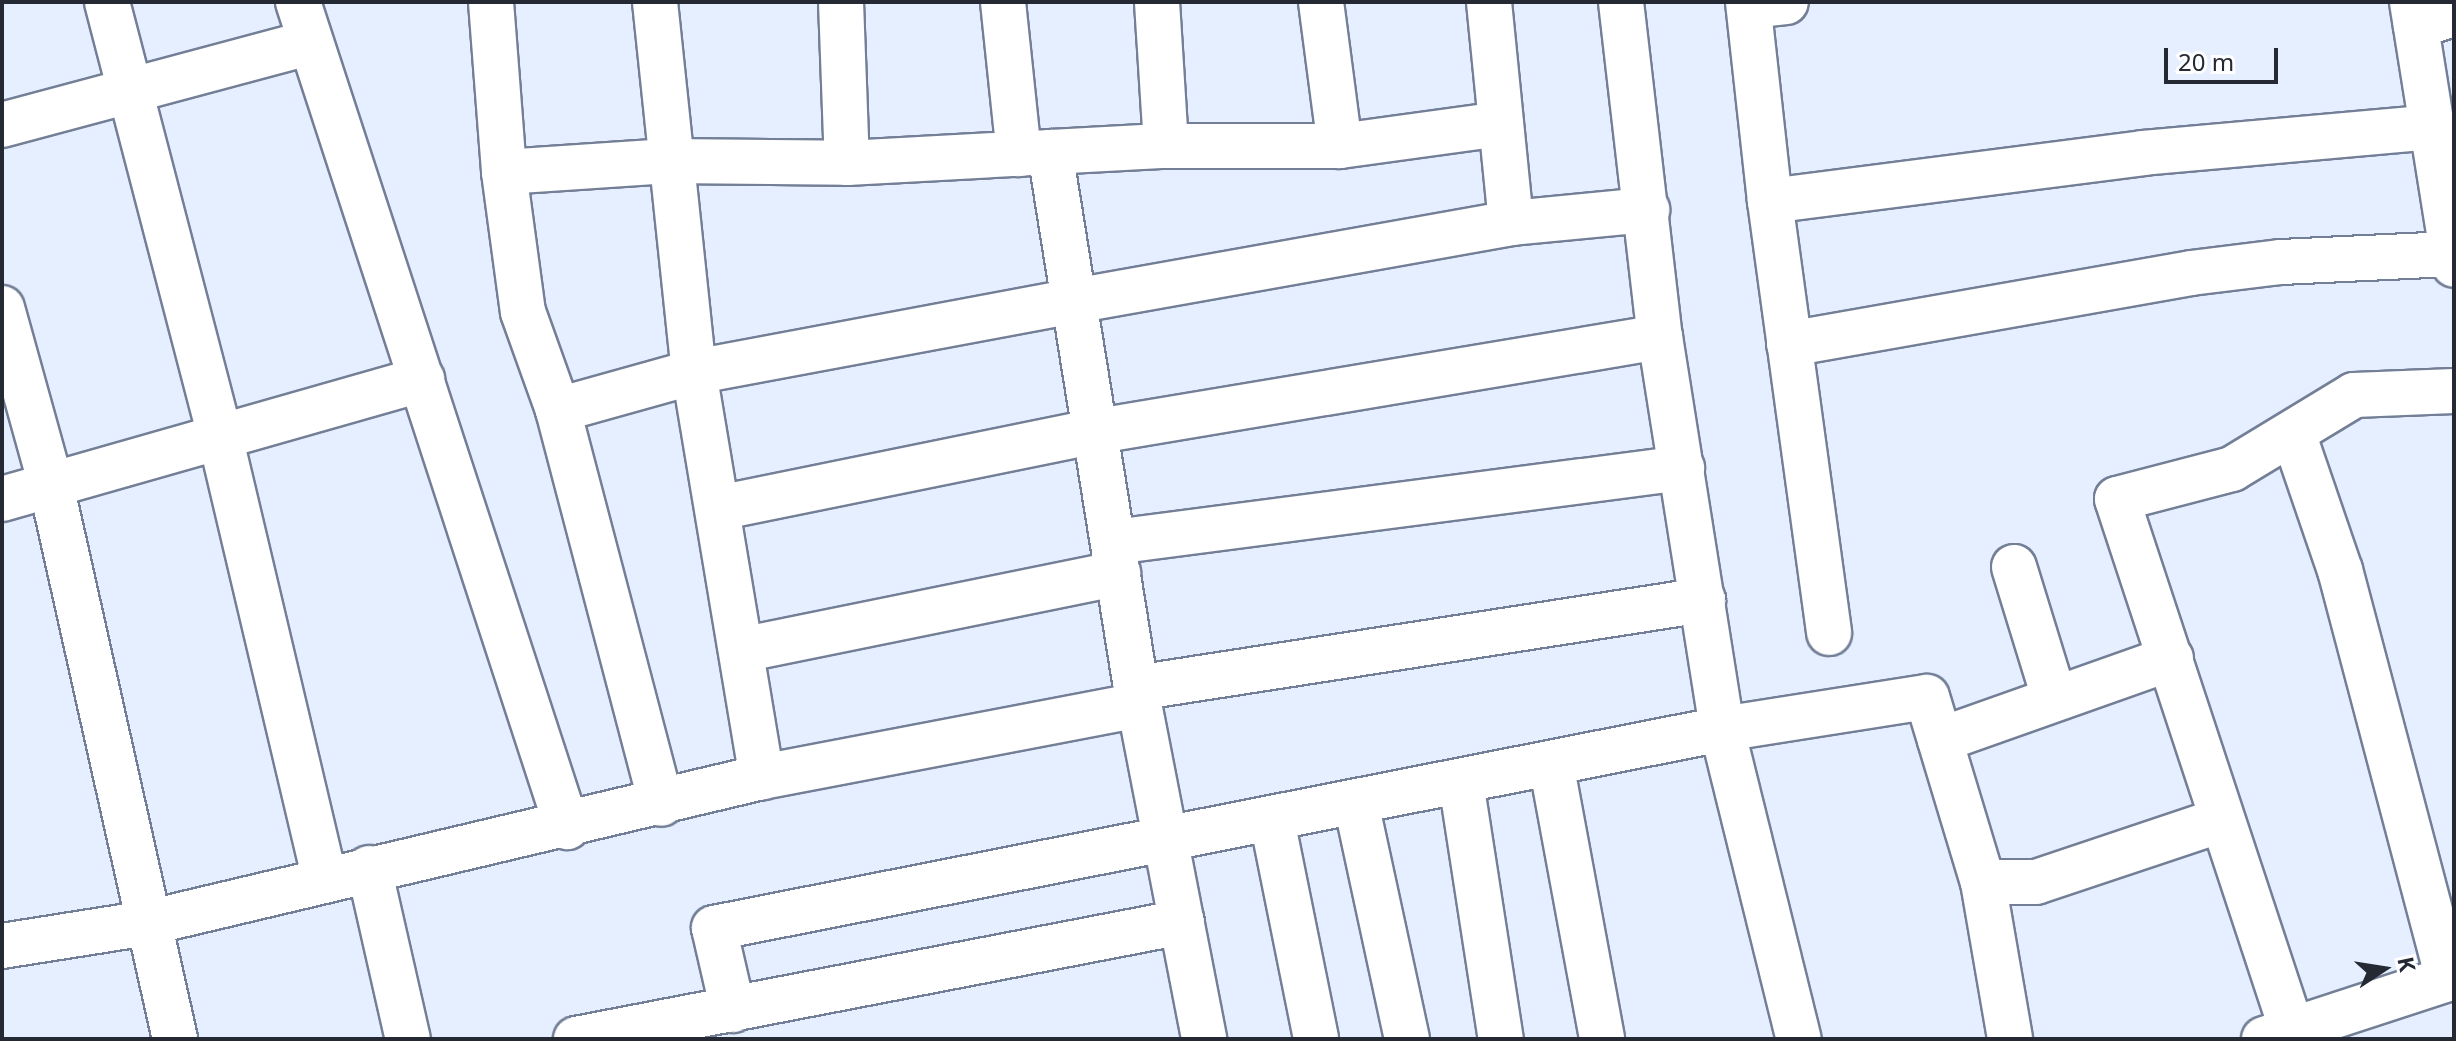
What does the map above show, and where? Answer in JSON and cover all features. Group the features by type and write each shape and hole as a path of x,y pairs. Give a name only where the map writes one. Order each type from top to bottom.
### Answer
{"street":[{"path":"107,2 133,90 220,436 325,880"},
{"path":"298,2 567,827"},
{"path":"491,2 504,172 523,312 558,410 661,804"},
{"path":"655,2 669,161 694,372 762,777"},
{"path":"841,2 847,163"},
{"path":"1003,2 1035,153 1074,301 1098,431 1138,697 1204,1039"},
{"path":"1157,2 1166,146"},
{"path":"1321,2 1340,146"},
{"path":"1489,2 1511,223"},
{"path":"1621,2 1660,337 1722,729 1799,1039"},
{"path":"1761,3 1770,201 1829,633"},
{"path":"1789,344 2191,273 2281,262 2453,259 2446,169 2433,127 2428,14"},
{"path":"2,125 309,43"},
{"path":"504,172 669,161 847,163 1166,146 1340,146 1501,124"},
{"path":"1770,201 2143,153 2433,127"},
{"path":"558,410 694,372 1074,301 1511,223 1647,210"},
{"path":"2,308 51,485 175,1039"},
{"path":"718,508 1098,431 1660,337"},
{"path":"2,499 422,379"},
{"path":"2294,436 2340,570 2451,978 2278,1034 2221,820 2117,499 2232,469 2294,436 2354,395 2454,391"},
{"path":"741,650 1116,557 1682,468"},
{"path":"2014,567 2054,697"},
{"path":"2,946 147,923 369,868 567,827 762,777 1138,697 1703,600"},
{"path":"1940,740 2171,658"},
{"path":"733,1010 714,928 1166,842 1722,729 1927,697 1983,882 2010,1039"},
{"path":"1551,763 1602,1039"},
{"path":"1461,782 1501,1039"},
{"path":"1356,803 1407,1039"},
{"path":"1272,820 1316,1039"},
{"path":"1983,882 2036,882 2221,820"},
{"path":"369,868 408,1039"},
{"path":"576,1039 1182,922"}]}
